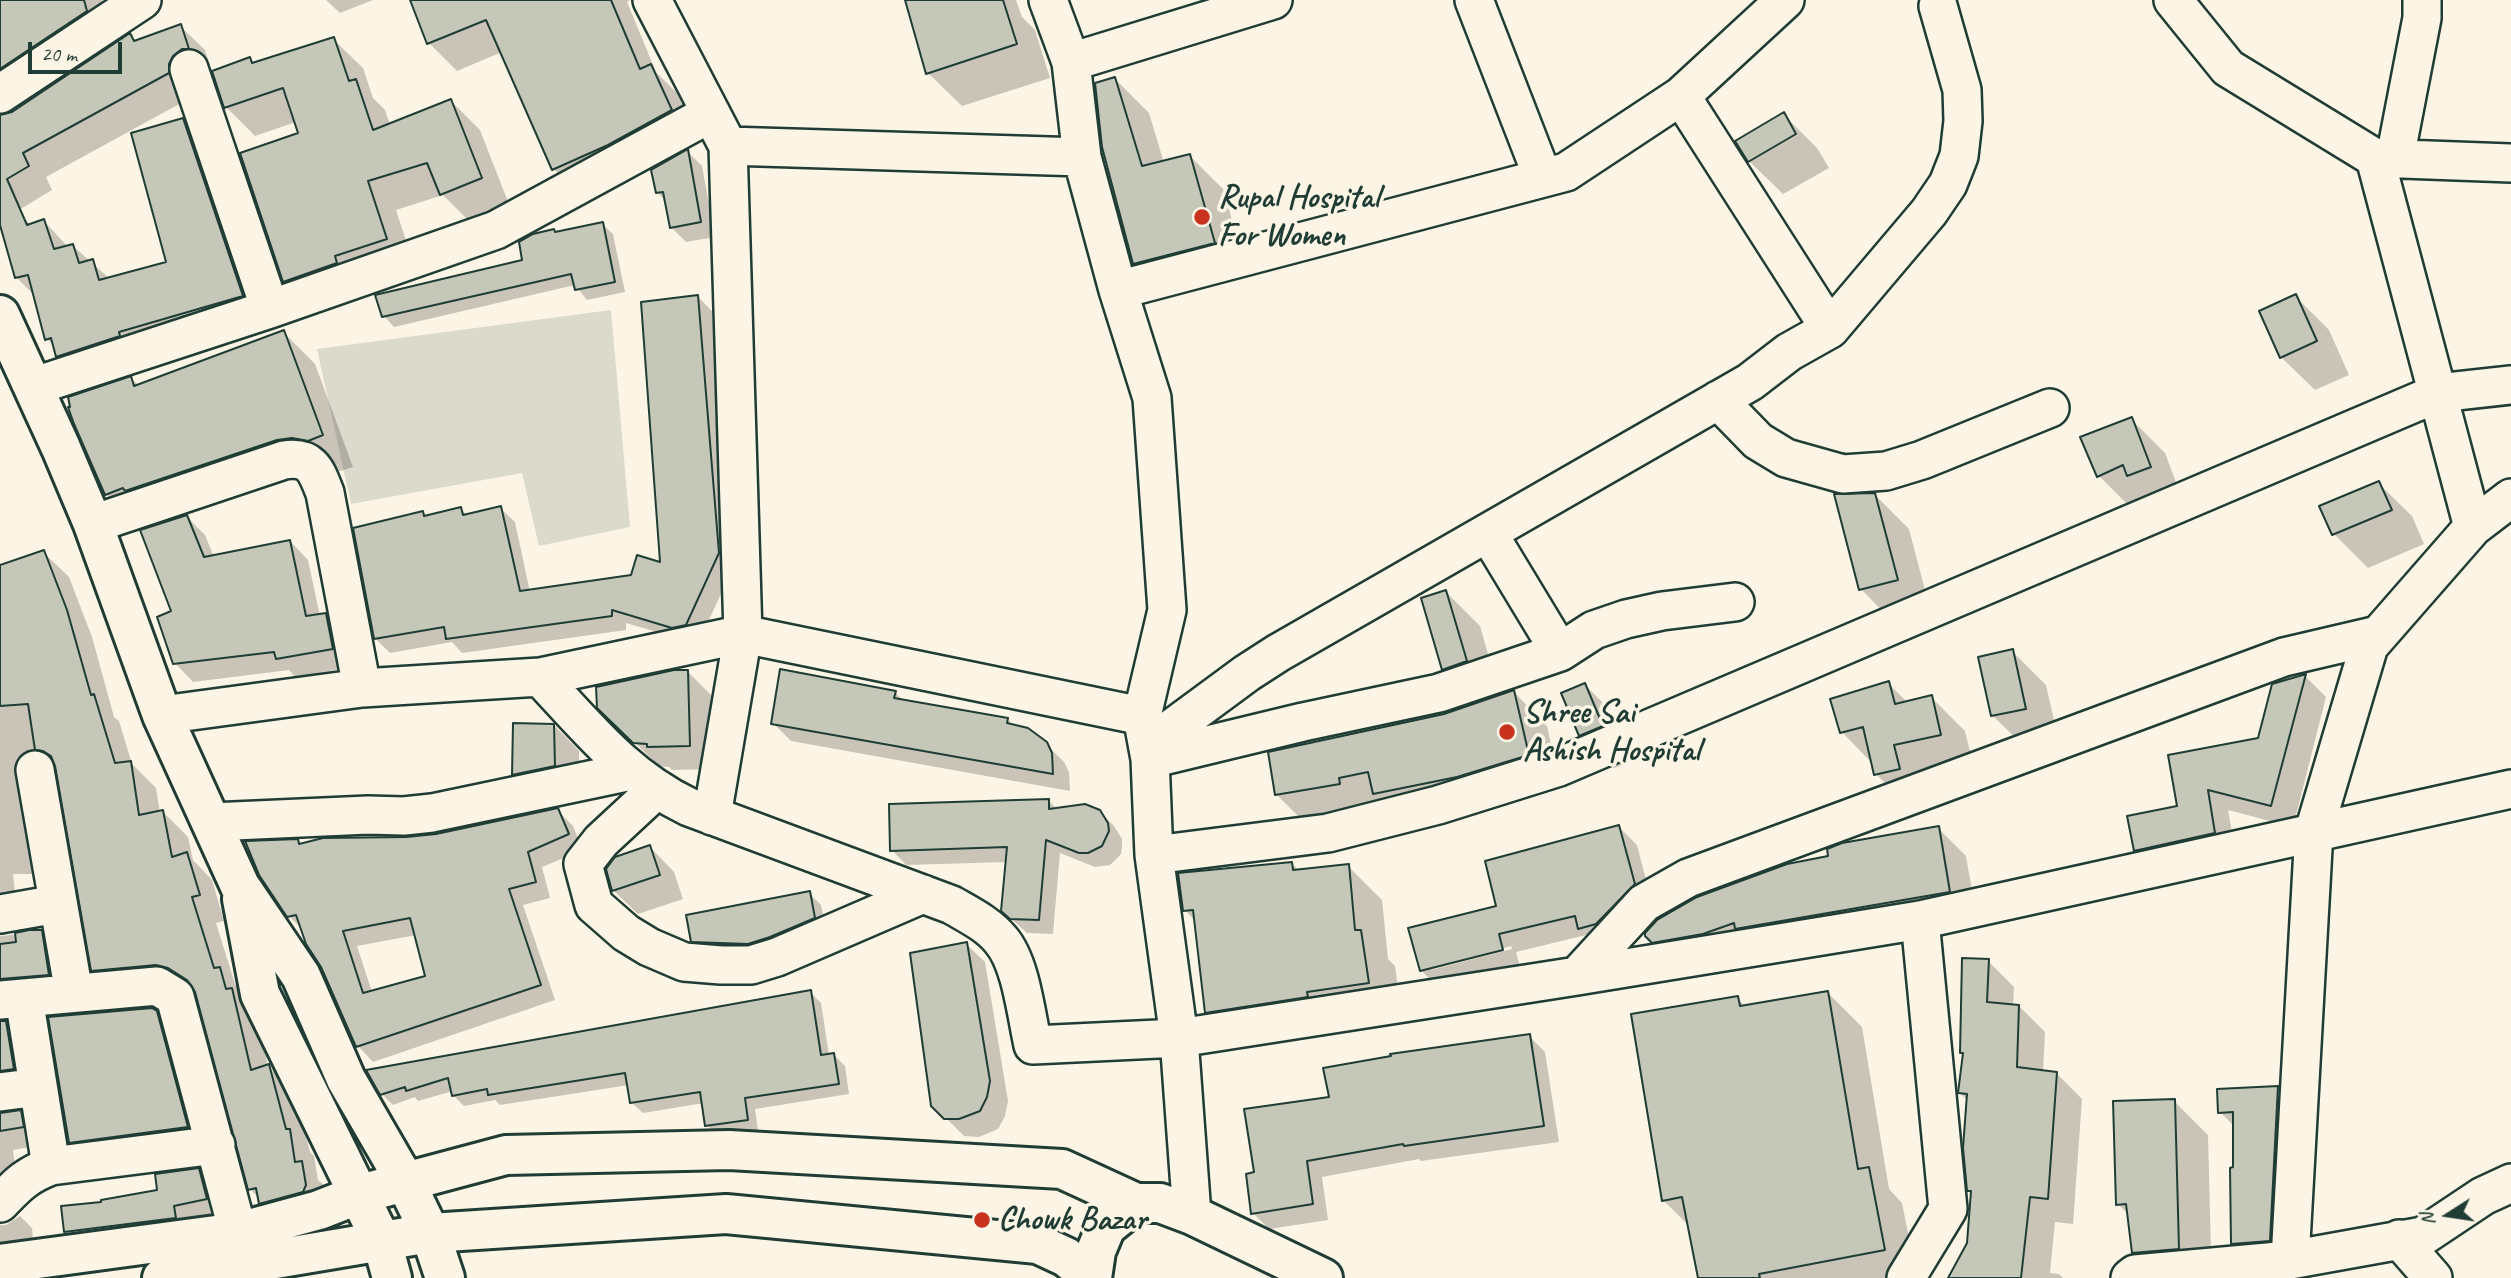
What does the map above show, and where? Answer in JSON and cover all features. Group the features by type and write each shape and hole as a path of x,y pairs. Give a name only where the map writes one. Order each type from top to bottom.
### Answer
{"main road":[{"path":"0,315 35,386 93,524 162,715 240,886 301,976 346,1079 405,1181 430,1233 445,1278"},
{"path":"240,886 260,994 360,1194 387,1260"},
{"path":"0,1264 238,1232 319,1210 405,1181 506,1155 729,1150 1062,1169 1136,1203 1160,1203 1192,1215 1323,1278"},
{"path":"1092,1278 1096,1251 1105,1227 1136,1203"},
{"path":"162,1278 387,1260 430,1233 726,1214 1038,1244 1066,1257 1092,1278"}],"street":[{"path":"0,94 142,0"},
{"path":"652,0 728,146 743,634 712,816"},
{"path":"1048,0 1071,62 1082,157 1118,290 1152,398 1167,610 1147,741 1154,855 1179,1038 1192,1215"},
{"path":"1071,62 1273,0"},
{"path":"1474,0 1543,178"},
{"path":"1118,290 1566,172 1681,96 1785,0"},
{"path":"2173,0 2228,68 2385,158 2511,163"},
{"path":"2422,0 2421,18 2385,158 2438,393 2473,527"},
{"path":"1147,741 1278,653 1750,382 1789,352 1830,329 1929,212 1948,184 1959,156 1962,90 1934,2"},
{"path":"189,69 270,309"},
{"path":"1681,96 1830,329"},
{"path":"35,386 270,309 496,230 711,113"},
{"path":"728,146 1082,157"},
{"path":"1154,855 1328,833 1438,805 1559,768 2438,393 2511,385"},
{"path":"1718,400 1758,441 1786,458 1843,474 1886,471 1922,460 2050,408"},
{"path":"93,524 284,460 297,458 309,463 318,475 325,493 362,688"},
{"path":"2290,1260 2314,831 2369,646 2473,527 2511,498"},
{"path":"1488,533 1560,652"},
{"path":"162,715 362,688 540,677 743,634 1147,741 1303,722 1439,693 1560,652 1594,630 1626,620 1662,611 1735,602"},
{"path":"1577,976 1644,903 1688,878 2284,657 2378,635"},
{"path":"540,677 644,781 689,807 951,905 981,922 1002,940 1014,964 1033,1045 1179,1038 1920,920 2511,789"},
{"path":"36,769 74,993"},
{"path":"211,822 368,815 404,816 644,781"},
{"path":"644,781 583,864 585,877 594,905 625,933 684,962 751,965 777,957 923,894"},
{"path":"0,914 57,904"},
{"path":"1906,1278 1948,1209 1920,920"},
{"path":"51,1166 38,1087 12,999 157,986 175,997 238,1232"},
{"path":"0,1092 38,1087"},
{"path":"0,1203 20,1180 51,1166 216,1146"},
{"path":"2130,1278 2135,1274 2232,1272 2424,1236 2483,1196 2511,1182"},
{"path":"2399,1239 2433,1278"}],"shaded area":[{"path":"611,310 630,527 539,546 522,473 351,504 317,349"}],"building":[{"path":"0,0 84,0 87,11 0,69"},
{"path":"410,0 611,0 640,69 651,64 672,110 608,145 552,170 486,20 427,44"},
{"path":"905,0 1003,0 1017,44 926,74"},
{"path":"181,24 189,49 182,49 173,56 169,73 23,153 29,166 7,179 27,225 44,219 54,249 73,244 79,263 93,259 99,280 166,262 131,133 183,118 243,296 119,332 120,336 56,357 51,338 45,340 28,275 15,278 0,225 0,115 12,112 130,33 134,41"},
{"path":"334,37 349,81 356,79 373,130 451,99 482,178 440,195 427,163 368,181 387,239 335,256 337,263 283,282 240,153 298,133 283,88 224,108 212,71 250,57 252,63"},
{"path":"1115,77 1142,166 1190,154 1215,243 1133,264 1102,147 1095,83"},
{"path":"1784,112 1796,134 1748,162 1735,141"},
{"path":"688,149 701,222 670,228 663,192 656,193 651,170"},
{"path":"603,222 615,282 575,290 571,274 382,317 375,295 522,260 519,242 533,234"},
{"path":"2296,294 2317,341 2280,358 2259,311"},
{"path":"698,295 719,553 686,625 672,628 612,610 612,616 446,639 444,627 374,639 353,528 423,511 424,516 461,507 463,515 501,506 520,591 631,575 637,555 660,562 641,302"},
{"path":"284,330 323,435 308,441 292,438 277,440 125,491 123,488 105,495 74,424 68,407 68,397 131,376 134,386"},
{"path":"2132,417 2151,467 2127,476 2123,465 2097,477 2080,437"},
{"path":"2379,481 2392,510 2332,535 2319,506"},
{"path":"1875,493 1898,580 1859,590 1834,494"},
{"path":"187,515 204,557 290,540 306,616 326,613 333,649 276,659 274,652 173,664 157,617 171,611 140,530"},
{"path":"44,550 67,610 91,695 94,694 115,763 131,761 139,815 163,810 172,857 187,852 200,895 192,897 214,968 220,967 226,989 232,988 251,1070 269,1064 286,1129 290,1129 295,1162 302,1161 306,1185 303,1192 259,1204 256,1188 248,1190 195,992 187,980 168,968 156,965 91,971 55,766 51,756 35,750 28,704 0,706 0,565"},
{"path":"1446,590 1467,661 1442,670 1421,598"},
{"path":"2013,649 2026,709 1991,716 1978,657"},
{"path":"780,669 896,691 894,698 1008,718 1007,723 1028,728 1047,742 1052,753 1053,774 771,724"},
{"path":"674,670 688,670 690,746 647,747 647,744 633,743 597,708 596,687"},
{"path":"2306,674 2271,806 2208,790 2215,833 2134,851 2127,816 2177,806 2168,755 2258,738 2272,684"},
{"path":"1889,681 1895,704 1932,695 1941,735 1894,745 1900,769 1874,775 1863,727 1840,733 1830,699"},
{"path":"1585,683 1603,726 1579,736 1561,693"},
{"path":"1514,690 1529,755 1457,777 1373,794 1368,772 1339,778 1340,784 1275,795 1268,752 1444,714"},
{"path":"513,723 554,724 555,766 512,775"},
{"path":"1049,799 1049,809 1085,804 1100,810 1108,823 1109,831 1102,846 1088,853 1079,853 1046,840 1039,920 1010,919 1001,911 1007,847 890,851 889,804"},
{"path":"558,808 569,834 528,852 536,882 509,889 541,985 356,1047 321,967 306,944 296,915 287,917 259,875 245,841 298,839 299,844 323,838 436,834","holes":["410,918 425,976 363,993 343,931"]},
{"path":"1619,825 1635,884 1596,924 1578,929 1575,916 1499,934 1503,950 1420,971 1408,928 1496,906 1485,861"},
{"path":"1939,826 1950,892 1735,929 1734,923 1703,934 1652,943 1645,936 1657,920 1697,897 1787,864 1828,856 1827,849 1842,843"},
{"path":"650,845 660,875 612,891 606,869 615,857"},
{"path":"1292,862 1293,870 1349,864 1355,930 1361,930 1369,983 1307,992 1308,997 1205,1013 1193,910 1183,911 1178,873"},
{"path":"810,891 815,918 748,944 691,942 686,915"},
{"path":"42,930 49,975 0,979 0,944 16,942 15,933"},
{"path":"967,942 990,1081 987,1097 980,1111 959,1119 944,1119 931,1106 910,953"},
{"path":"1962,958 1989,959 1987,1002 2019,1005 2017,1067 2057,1072 2048,1199 2030,1197 2021,1278 1948,1278 1967,1243 1971,1191 1967,1191 1963,1148 1967,1094 1958,1093 1963,1053 1960,1053"},
{"path":"811,990 821,1055 834,1053 839,1084 745,1098 748,1120 705,1126 700,1092 630,1103 625,1073 488,1095 487,1089 452,1096 448,1078 406,1091 405,1087 380,1095 366,1070"},
{"path":"1828,991 1858,1169 1869,1167 1885,1250 1759,1274 1760,1278 1698,1278 1682,1197 1662,1201 1631,1014 1738,996 1740,1006"},
{"path":"152,1008 157,1011 188,1127 69,1143 48,1017"},
{"path":"0,1021 6,1021 14,1069 0,1071"},
{"path":"1530,1034 1544,1126 1404,1146 1403,1144 1307,1161 1313,1204 1251,1214 1246,1174 1254,1172 1244,1109 1329,1097 1323,1068 1391,1056 1390,1054"},
{"path":"2278,1086 2270,1241 2231,1244 2230,1168 2233,1167 2233,1112 2218,1113 2217,1089"},
{"path":"2175,1099 2179,1249 2132,1253 2126,1204 2116,1205 2113,1101"},
{"path":"21,1110 24,1127 0,1131 0,1113"},
{"path":"199,1168 207,1199 174,1206 176,1218 64,1232 61,1206 101,1202 157,1190 155,1174"}],"place":[{"name":"Rupal Hospital For Women","path":"1202,217"},
{"name":"Shree Sai Ashish Hospital","path":"1507,732"},
{"name":"Chowk Bazar","path":"982,1220"}]}
